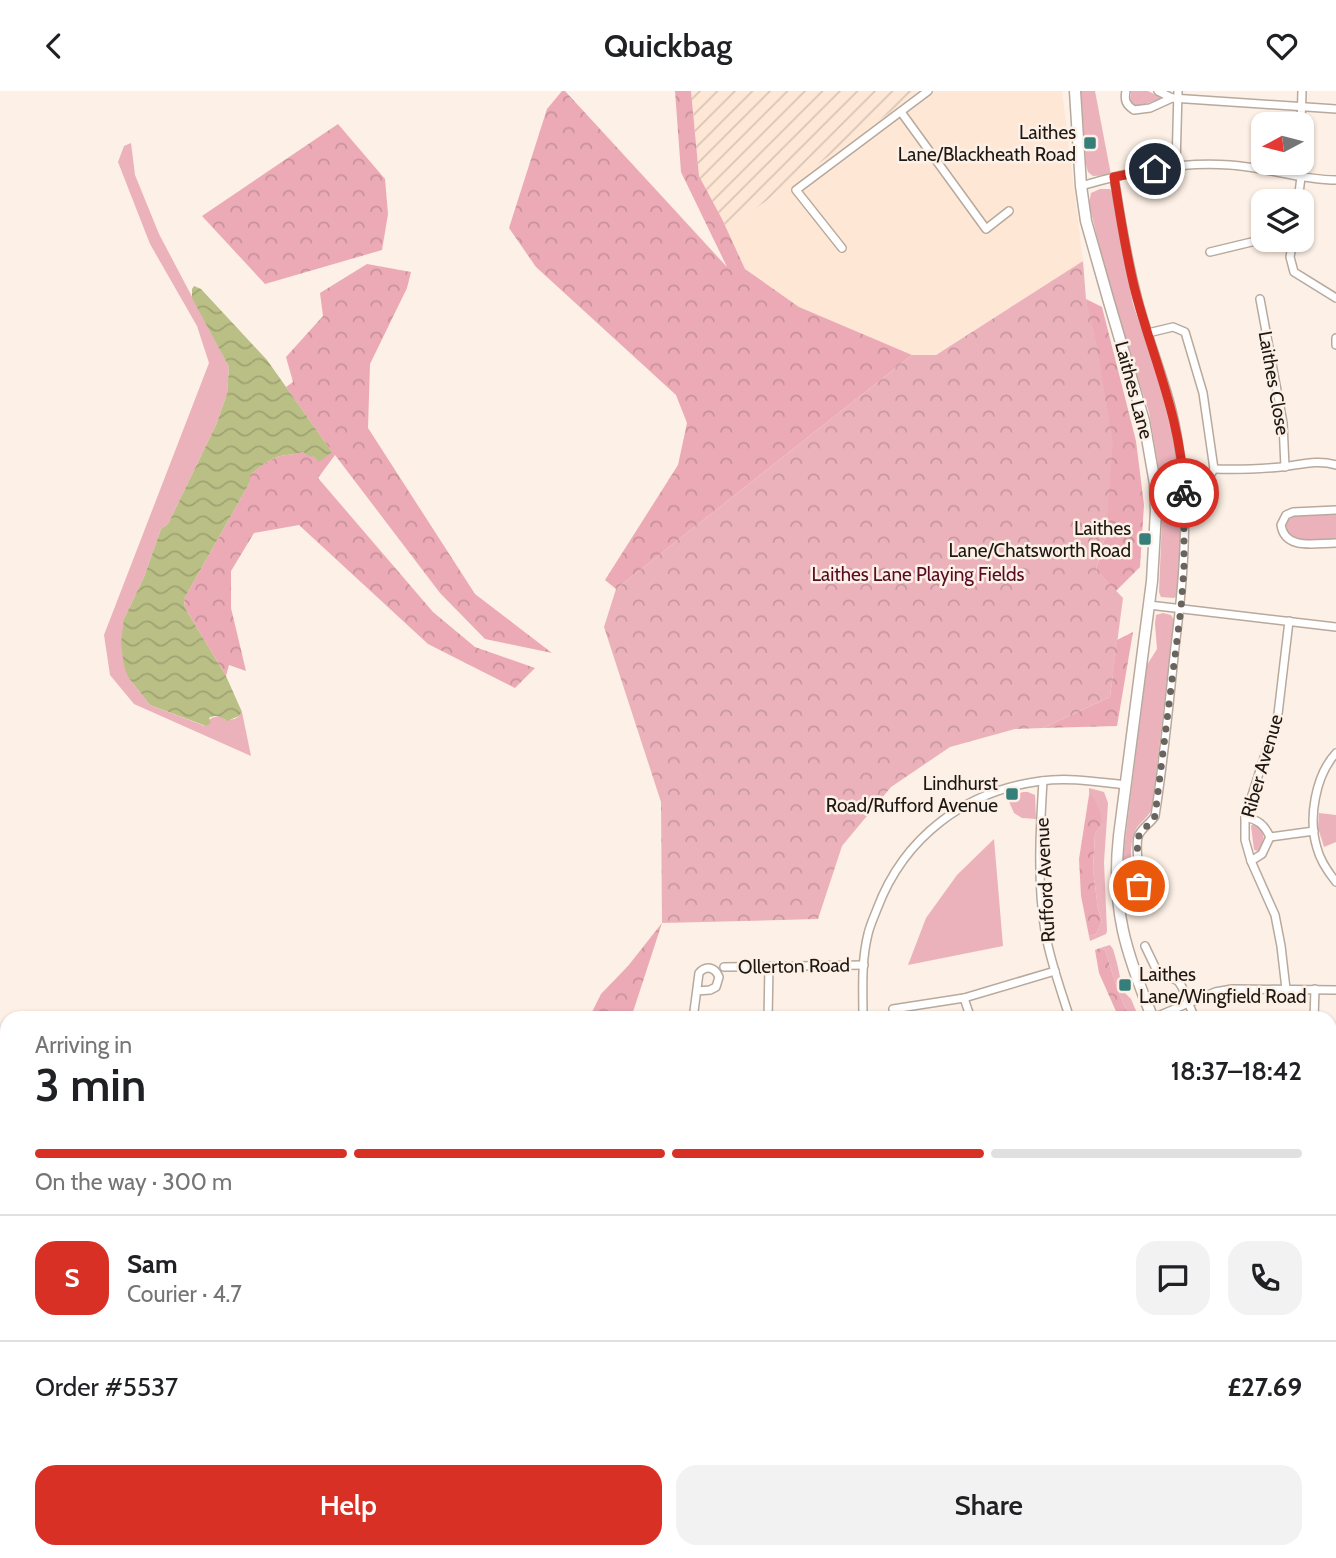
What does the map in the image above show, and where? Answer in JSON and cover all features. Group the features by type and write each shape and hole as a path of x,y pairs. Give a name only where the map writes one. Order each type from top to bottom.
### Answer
{"main road":[{"name":"Laithes Lane","path":"1075,91 1086,221 1144,421 1152,463 1156,511 1149,605 1116,860 1118,901 1126,946 1150,1011"}],"street":[{"path":"842,249 796,190 928,91"},
{"path":"1126,91 1126,103 1134,110 1150,108 1176,96"},
{"path":"1158,91 1176,96 1336,109"},
{"path":"1301,91 1301,112"},
{"path":"1176,96 1176,165"},
{"path":"901,112 986,229 1009,211"},
{"path":"1081,186 1176,165 1230,165 1318,180 1336,180"},
{"name":"Laithes Lane","path":"1114,177 1136,292 1170,402 1184,482 1181,608 1155,816 1138,837 1138,892 1130,899 1118,901"},
{"path":"1300,189 1301,177"},
{"path":"1210,252 1251,242"},
{"path":"1291,252 1294,272 1336,298"},
{"name":"Laithes Close","path":"1260,299 1283,423 1285,467"},
{"name":"Laithes Lane","path":"1148,333 1173,327 1185,332 1203,393 1214,469"},
{"path":"1336,338 1336,345"},
{"path":"1184,482 1206,480 1214,469 1246,470 1311,462 1336,465"},
{"path":"1336,510 1293,512 1286,515 1281,525 1284,536 1289,541 1336,543"},
{"path":"1149,605 1336,627"},
{"name":"Riber Avenue","path":"1286,989 1275,915 1251,862 1245,840 1245,817 1278,714 1289,621"},
{"path":"1336,753 1321,778 1313,805 1317,849 1336,882"},
{"path":"863,1011 862,975 869,932 882,896 900,864 927,832 953,813 1004,788 1043,781 1081,780 1126,785"},
{"name":"Rufford Avenue","path":"1043,781 1042,899 1045,930 1068,1011"},
{"path":"1245,817 1258,820 1270,837 1262,854 1251,862"},
{"path":"1270,837 1314,831"},
{"path":"1145,946 1157,971 1178,981 1192,1011"},
{"name":"Ollerton Road","path":"723,967 864,965"},
{"path":"768,1011 769,966"},
{"path":"893,1011 964,997 1055,971"},
{"path":"1170,1011 1215,992 1232,989 1336,990"},
{"path":"1314,1011 1315,989"},
{"path":"694,1011 697,992"},
{"path":"964,997 968,1011"}],"shaded area":[{"path":"691,91 920,91 727,229 699,176"},
{"path":"920,91 1062,91 1083,261 935,355 912,355 799,307 745,269 727,229"}],"green space":[{"path":"562,91 565,91 727,267 681,172 675,91 691,91 699,176 745,269 799,307 912,355 616,589 605,580 678,465 687,423 676,395 536,267 509,228 547,109"},
{"path":"1081,91 1095,91 1111,175 1093,176 1088,172"},
{"path":"1131,91 1148,91 1160,99 1136,107 1130,102"},
{"path":"338,124 385,179 388,214 382,250 265,284 202,216"},
{"path":"131,143 135,175 159,234 229,367 227,394 216,425 168,524 161,529 144,577 124,619 128,677 150,705 205,726 214,717 233,719 242,712 251,756 134,704 110,675 104,635 209,363 197,326 150,244 118,162 124,146"},
{"path":"1110,189 1113,195 1133,304 1167,404 1179,481 1180,551 1177,596 1174,598 1161,597 1159,592 1162,520 1158,464 1149,412 1127,346 1089,204 1091,193"},
{"name":"Laithes Lane Playing Fields","path":"1083,261 1086,299 1113,442 1106,533 1096,570 1123,598 1110,697 1043,728 1015,729 950,747 891,787 842,846 818,919 662,923 661,802 604,627 616,589 912,355 936,355"},
{"path":"367,264 411,272 407,288 370,364 368,428 475,594 552,653 485,639 440,593 335,455 318,478 433,612 475,647 535,668 515,688 428,644 299,525 254,533 231,571 231,608 246,671 229,665 226,676 185,608 184,599 250,482 250,475 268,461 280,456 303,452 315,457 332,452 286,387 293,382 286,357 323,316 320,293"},
{"path":"1086,299 1102,307 1136,441 1144,505 1140,567 1116,591 1096,570 1106,533"},
{"path":"1336,514 1336,539 1292,539 1284,527 1285,522 1295,515"},
{"path":"1156,615 1171,615 1174,620 1152,808 1133,838 1133,888 1132,892 1125,893 1121,889 1123,857 1147,665 1157,649"},
{"path":"1133,632 1117,726 1043,728 1110,697 1117,640"},
{"path":"1089,788 1104,792 1108,803 1104,862 1107,931 1090,941 1089,936 1096,934 1102,921 1093,870 1095,833 1102,825 1093,795 1089,795"},
{"path":"1023,792 1035,795 1036,819 1022,818 1014,813 1007,797"},
{"path":"1089,795 1093,795 1101,815 1102,825 1095,833 1093,870 1102,921 1096,934 1089,936 1081,896 1079,859"},
{"path":"1319,813 1336,815 1336,842 1324,847 1318,828"},
{"path":"1253,824 1258,825 1263,835 1258,851 1254,850"},
{"path":"994,839 1003,946 908,965 926,918 957,875"},
{"path":"662,923 633,1011 592,1011 601,994 628,966"},
{"path":"1110,945 1113,949 1123,991 1131,999 1136,1011 1127,1011 1105,950 1100,948"},
{"path":"1095,950 1105,950 1127,1011 1116,1011 1099,973"}],"water":[{"path":"194,286 201,289 267,360 332,452 319,462 315,457 303,452 280,456 268,461 250,475 250,482 184,599 185,608 226,676 242,712 227,721 219,716 209,718 211,723 206,726 150,705 128,677 121,643 124,619 144,577 161,529 168,524 216,425 227,394 229,367 192,298"}],"way so far":[{"path":"1139,886 1138,837 1155,816 1181,608 1184,493"}],"place":[{"name":"Laithes Lane/Blackheath Road","path":"1090,143"},
{"name":"Laithes Lane/Chatsworth Road","path":"1145,539"},
{"name":"Lindhurst Road/Rufford Avenue","path":"1012,794"},
{"name":"Laithes Lane/Wingfield Road","path":"1125,985"}],"route":[{"path":"1155,169 1114,177 1136,292 1170,402 1184,493"}]}
